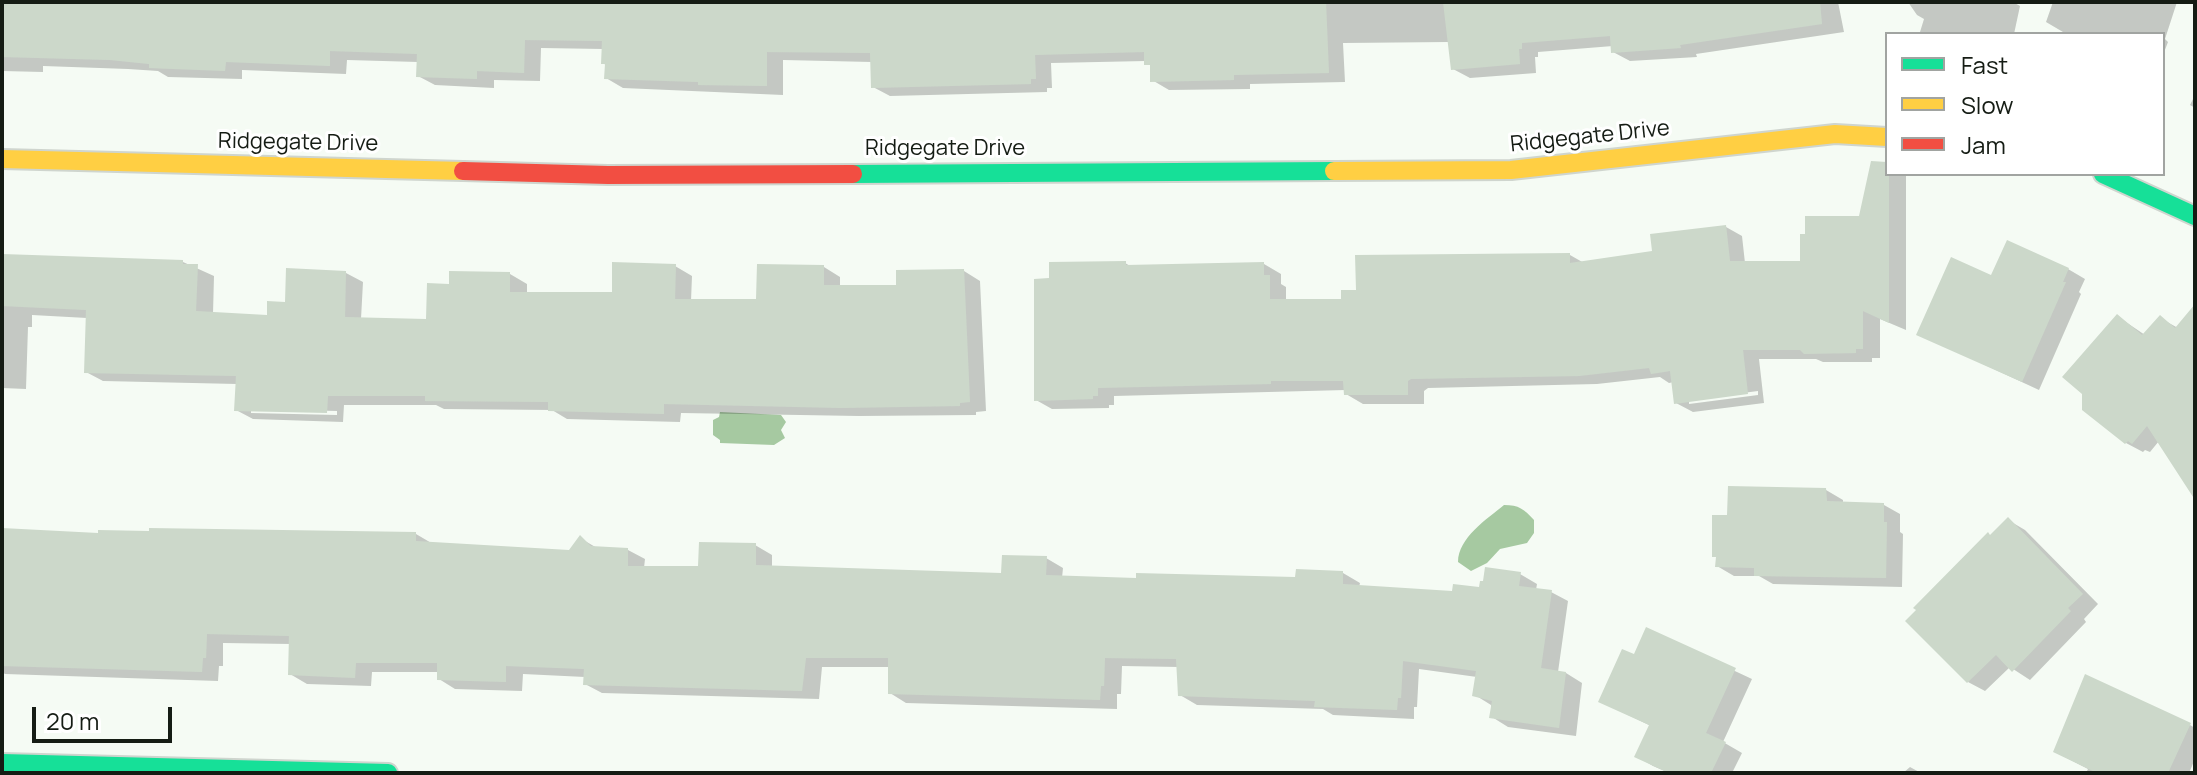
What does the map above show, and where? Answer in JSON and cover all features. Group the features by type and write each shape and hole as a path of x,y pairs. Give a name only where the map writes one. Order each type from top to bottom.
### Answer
{"street":[{"name":"Ridgegate Drive","path":"2,159 608,175 1496,170 1835,134 1885,137"},
{"path":"2107,176 2195,216"},
{"path":"2,763 388,773"}],"shaded area":[{"path":"720,412 781,415 786,422 781,430 785,438 774,445 720,443 713,435 713,420 719,417"},
{"path":"1504,505 1527,513 1534,520 1534,533 1527,543 1500,549 1487,563 1471,571 1458,562 1463,545"}],"building":[{"path":"2,2 1326,2 1329,73 1234,75 1234,80 1150,82 1150,65 1144,65 1144,52 1035,55 1036,79 1031,79 1031,84 871,88 870,53 767,52 767,86 698,85 698,82 604,79 602,41 525,40 524,73 477,71 477,79 416,77 417,54 330,51 330,66 226,62 225,71 149,68 149,64 110,60 2,57"},
{"path":"1443,2 1820,2 1822,24 1680,45 1681,48 1611,53 1610,36 1522,43 1522,49 1519,49 1520,64 1451,70"},
{"path":"1871,161 1885,162 1885,176 1889,176 1889,323 1863,311 1863,349 1856,349 1856,353 1743,350 1748,394 1674,404 1670,371 1651,374 1649,368 1579,376 1411,379 1408,381 1408,395 1344,395 1343,381 1271,381 1271,384 1098,388 1098,396 1093,396 1093,399 1034,401 1034,279 1049,278 1049,262 1126,261 1126,265 1264,262 1264,275 1270,275 1270,299 1341,299 1341,290 1356,290 1355,255 1570,253 1570,263 1652,251 1650,234 1726,225 1730,261 1800,261 1800,234 1805,234 1805,216 1859,216"},
{"path":"2007,240 2069,268 2063,282 2066,282 2022,382 1916,335 1951,257 1991,275"},
{"path":"2,254 183,260 183,264 198,264 196,311 267,315 267,301 285,302 286,268 346,271 345,317 426,319 427,283 449,284 449,271 510,272 510,292 612,292 612,262 676,264 675,299 756,299 757,264 824,265 824,285 896,285 896,270 964,269 970,402 960,403 960,406 841,408 664,404 664,414 548,411 548,402 425,401 425,396 328,396 327,413 234,411 236,376 84,373 86,310 2,306"},
{"path":"2195,304 2195,500 2147,426 2132,444 2128,441 2125,444 2082,410 2082,394 2062,377 2117,314 2142,335 2160,315 2175,328"},
{"path":"1728,486 1826,488 1827,501 1884,503 1884,522 1887,522 1886,578 1754,576 1754,568 1715,567 1716,557 1712,557 1712,515 1727,515"},
{"path":"2008,517 2083,594 2068,608 2071,611 2012,672 1996,655 1967,683 1905,621 1916,610 1913,608 1988,532 1990,535"},
{"path":"2,528 98,533 98,530 149,531 149,528 416,532 416,541 569,550 580,535 591,546 628,548 628,566 698,566 699,542 756,543 756,565 1001,573 1002,555 1047,556 1046,575 1136,578 1136,573 1295,577 1296,569 1343,571 1343,584 1452,591 1453,584 1479,587 1485,567 1521,572 1519,586 1552,590 1541,668 1566,672 1559,728 1489,718 1492,701 1472,696 1476,671 1403,661 1401,698 1398,698 1397,710 1314,707 1315,701 1178,696 1176,659 1105,658 1100,700 888,694 888,658 806,658 802,691 583,685 584,669 506,666 506,682 437,680 437,663 356,663 355,678 288,675 289,636 207,634 202,672 2,666"},
{"path":"1646,627 1736,668 1706,733 1726,742 1711,773 1669,773 1634,757 1649,725 1598,702 1622,649 1634,654"},
{"path":"2085,674 2191,723 2168,773 2097,773 2053,752"}],"traffic: fast":[{"path":"853,174 1334,171"},
{"path":"2107,176 2195,216"},
{"path":"2,763 388,773"}],"traffic: slow":[{"path":"1334,171 1511,170 1835,134 1885,137"},
{"path":"2,159 463,171"}],"traffic: jam":[{"path":"463,171 608,175 853,174"}]}
